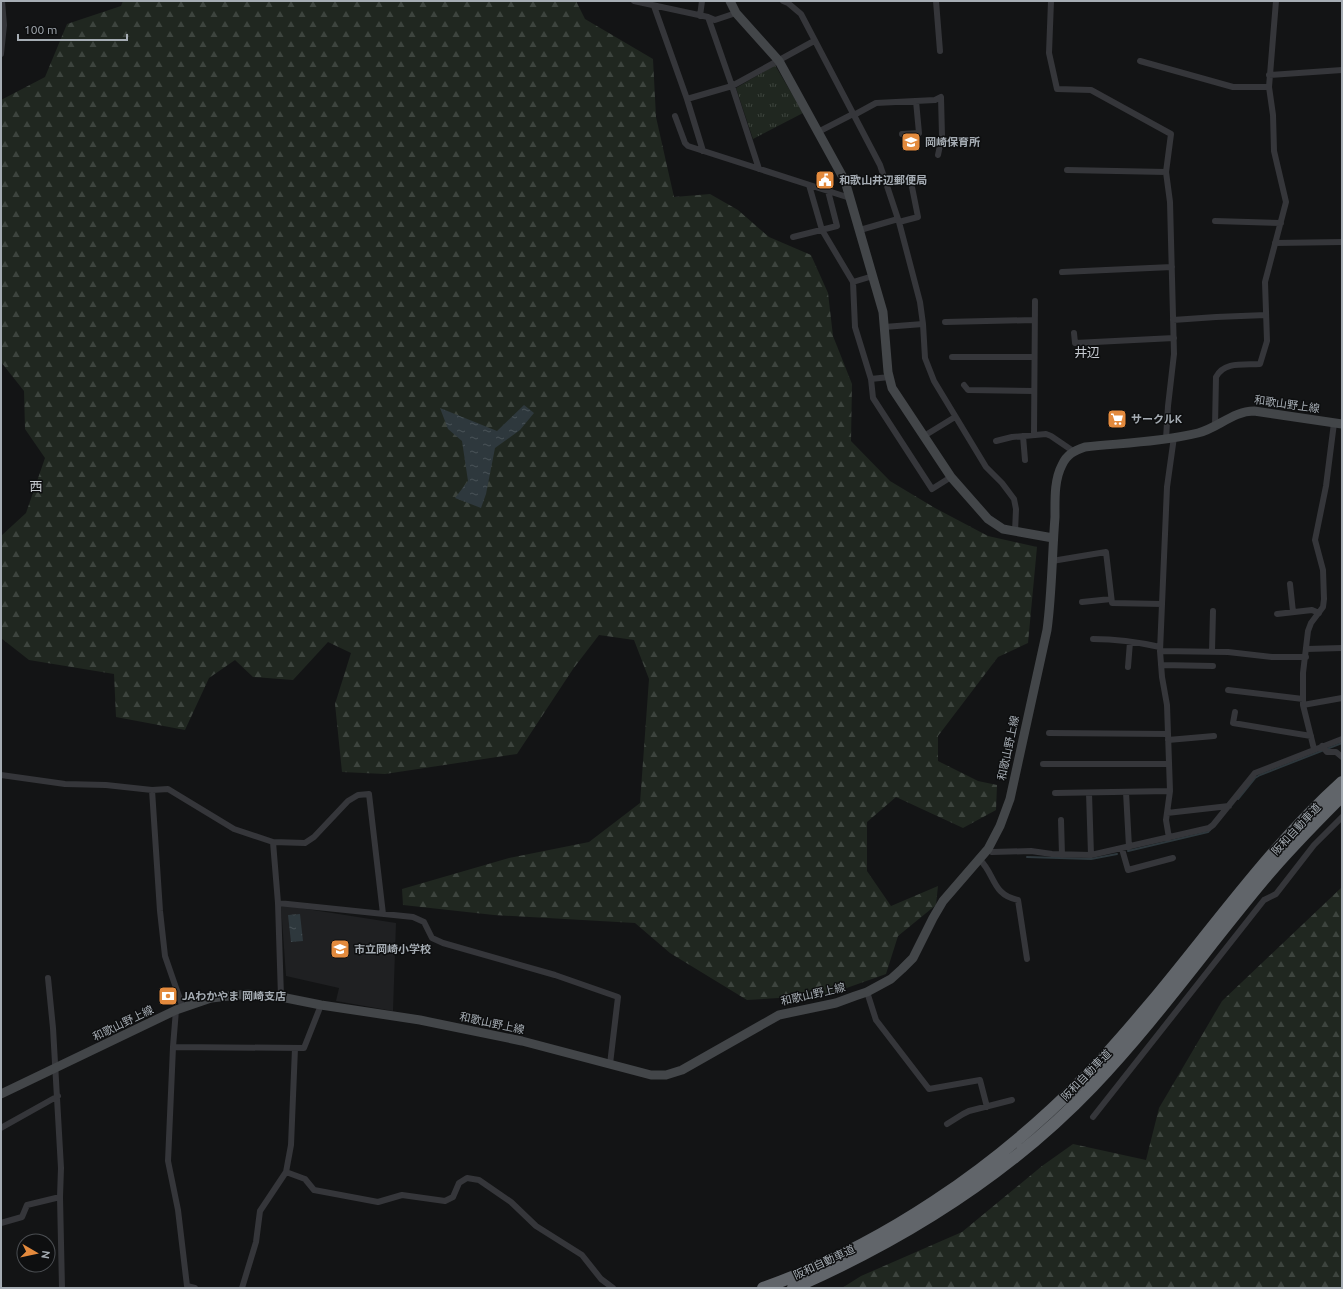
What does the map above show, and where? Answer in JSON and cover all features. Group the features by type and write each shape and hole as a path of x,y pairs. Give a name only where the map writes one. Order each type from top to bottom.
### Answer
{"highway":[{"name":"阪和自動車道","path":"763,1288 824,1263 907,1219 977,1172 1027,1132 1084,1079 1151,1003 1257,870 1302,821 1342,782"},
{"name":"阪和自動車道","path":"792,1288 854,1260 912,1228 972,1189 1030,1145 1092,1087 1126,1050 1266,877 1309,829 1342,796"}],"main road":[{"path":"730,1 736,13 779,61 845,181 883,312 889,377 892,388 951,477 988,519 1004,529 1053,538"},
{"name":"和歌山野上線","path":"1,1094 179,1009 211,998 227,996 248,994 281,997 420,1020 522,1041 652,1075 666,1075 682,1070 779,1014 836,1003 867,992 890,979 902,970 913,958 943,901 980,860 988,849 1000,826 1010,799 1047,630 1058,477 1066,458 1073,451 1085,447 1170,438 1199,433 1247,411 1338,423"}],"street":[{"path":"1,54 4,25 2,1"},
{"path":"634,1 708,17 715,20 736,13"},
{"path":"700,16 702,1"},
{"path":"783,1 788,3 801,14 880,165 898,221 920,302 925,358 928,369 955,417 986,467 1002,483 1014,499 1016,509 1015,532"},
{"path":"936,1 940,51"},
{"path":"1050,1 1049,53 1057,90 1091,90 1171,134 1166,172 1170,202 1174,354 1168,406 1170,438 1166,487 1160,649 1167,705 1170,791 1166,820 1169,838"},
{"path":"1215,426 1216,377 1219,370 1226,366 1260,364 1267,341 1265,282 1286,202 1274,151 1273,115 1269,87 1276,1"},
{"path":"654,6 687,99 703,151"},
{"path":"708,17 759,169"},
{"path":"687,99 732,86 814,41"},
{"path":"1140,61 1233,87 1269,87"},
{"path":"1269,75 1342,70"},
{"path":"818,132 876,103 935,100 942,97 942,136 938,155"},
{"path":"902,134 919,133 916,101"},
{"path":"675,116 685,143 688,146 850,198"},
{"path":"1067,170 1166,172"},
{"path":"808,185 822,230 853,282 855,327 871,379 873,398 932,489 951,477"},
{"path":"860,230 918,217 912,187"},
{"path":"793,237 837,226 828,191"},
{"path":"1215,222 1281,223"},
{"path":"1275,243 1342,242"},
{"path":"1062,272 1172,267"},
{"path":"853,282 873,276"},
{"path":"1034,302 1034,435"},
{"path":"1173,320 1266,315"},
{"path":"945,322 1034,320"},
{"path":"884,327 923,324"},
{"path":"1074,333 1075,343 1174,338"},
{"path":"952,357 1034,357"},
{"path":"871,379 889,377"},
{"path":"964,386 968,390 1034,390"},
{"path":"924,436 955,417"},
{"path":"1314,749 1303,702 1303,673 1307,650 1308,631 1311,623 1323,607 1323,570 1315,540 1338,423"},
{"path":"996,441 1012,437 1046,434 1073,451"},
{"path":"1023,436 1025,460"},
{"path":"1052,561 1106,552 1112,603 1162,604"},
{"path":"1290,584 1293,612"},
{"path":"1082,602 1111,599"},
{"path":"1212,651 1213,610"},
{"path":"1277,614 1312,610 1318,613"},
{"path":"1093,639 1115,639 1122,642 1130,642 1160,649 1228,652 1272,657 1306,657"},
{"path":"1128,667 1130,642"},
{"path":"1307,650 1342,648"},
{"path":"1161,665 1213,666"},
{"path":"1228,690 1303,702 1342,698"},
{"path":"1235,712 1233,724 1311,736"},
{"path":"1049,733 1168,737 1214,736"},
{"path":"988,849 992,852 1031,851 1062,855 1091,855 1209,828 1214,825 1255,773 1314,749 1324,748 1342,739"},
{"path":"1324,748 1336,752 1342,757"},
{"path":"1043,764 1169,764"},
{"path":"1,775 65,784 106,785 152,790 168,789 234,828 273,842 305,842 314,838 348,801 358,795 369,794 383,914"},
{"path":"152,790 160,911 165,956 179,1009 173,1047 168,1160 178,1210 187,1286 195,1288"},
{"path":"1055,793 1170,791"},
{"path":"1126,792 1126,848 1128,870 1173,858"},
{"path":"1089,793 1091,855"},
{"path":"1167,813 1229,806"},
{"path":"1093,1117 1264,900 1276,894 1314,845 1342,817"},
{"path":"1061,820 1062,855"},
{"path":"273,842 278,903 281,997"},
{"path":"980,860 984,864 994,885 1011,899 1018,900 1027,959"},
{"path":"278,903 413,917 424,922 432,938 443,943 555,975 618,997 610,1064"},
{"path":"48,978 54,1028 62,1168 60,1197 62,1288"},
{"path":"867,992 876,1020 929,1089 980,1080 987,1107"},
{"path":"173,1047 304,1048 321,1004"},
{"path":"242,1288 256,1242 260,1211 286,1172 292,1144 296,1048"},
{"path":"1,1128 58,1096"},
{"path":"947,1124 963,1114 1012,1100"},
{"path":"286,1172 305,1179 314,1190 378,1202 402,1195 446,1201 453,1196 459,1183 467,1178 479,1180 511,1202 536,1226 582,1255 601,1279 613,1288"},
{"path":"1,1223 22,1218 26,1205 60,1197"}],"shaded area":[{"name":"市立岡崎小学校","path":"281,905 396,923 393,1011 336,1001 339,988 286,976"}],"green space":[{"path":"123,1 576,1 585,19 653,59 656,117 674,197 710,194 738,210 769,237 811,255 828,293 833,336 852,384 851,441 890,481 935,508 988,536 1037,547 1028,643 998,657 938,736 938,761 978,781 997,785 996,810 963,828 896,797 867,822 867,871 891,906 938,886 936,905 898,936 886,974 827,995 747,1000 670,953 635,923 494,915 403,905 402,889 509,858 589,842 640,803 649,679 634,640 599,635 573,669 517,754 385,774 342,772 335,704 351,653 328,642 293,680 253,677 235,660 209,678 185,730 116,717 114,674 29,660 1,638 1,536 26,513 45,458 25,429 24,391 1,362 1,100 45,77 67,24 121,6"},
{"path":"775,65 803,113 753,139 736,88"},
{"path":"1342,887 1342,1288 842,1288 861,1276 962,1232 1042,1166 1073,1144 1146,1160 1159,1108 1222,1001"}],"water":[{"path":"524,405 534,413 520,430 495,448 486,494 481,508 455,498 468,481 462,441 448,429 440,408 497,431"},
{"path":"300,914 303,941 291,942 288,915"}],"waterway":[{"path":"1238,799 1255,778 1260,775 1342,743"},
{"path":"1128,851 1208,832 1210,830"},
{"path":"1027,857 1091,859 1117,854"}],"place":[{"name":"岡崎保育所","path":"911,142"},
{"name":"和歌山井辺郵便局","path":"825,180"},
{"name":"サークルK","path":"1117,419"},
{"name":"市立岡崎小学校","path":"340,949"},
{"name":"JAわかやま 岡崎支店","path":"168,996"}],"district":[{"name":"井辺","path":"1087,352"},
{"name":"西","path":"36,486"}]}
